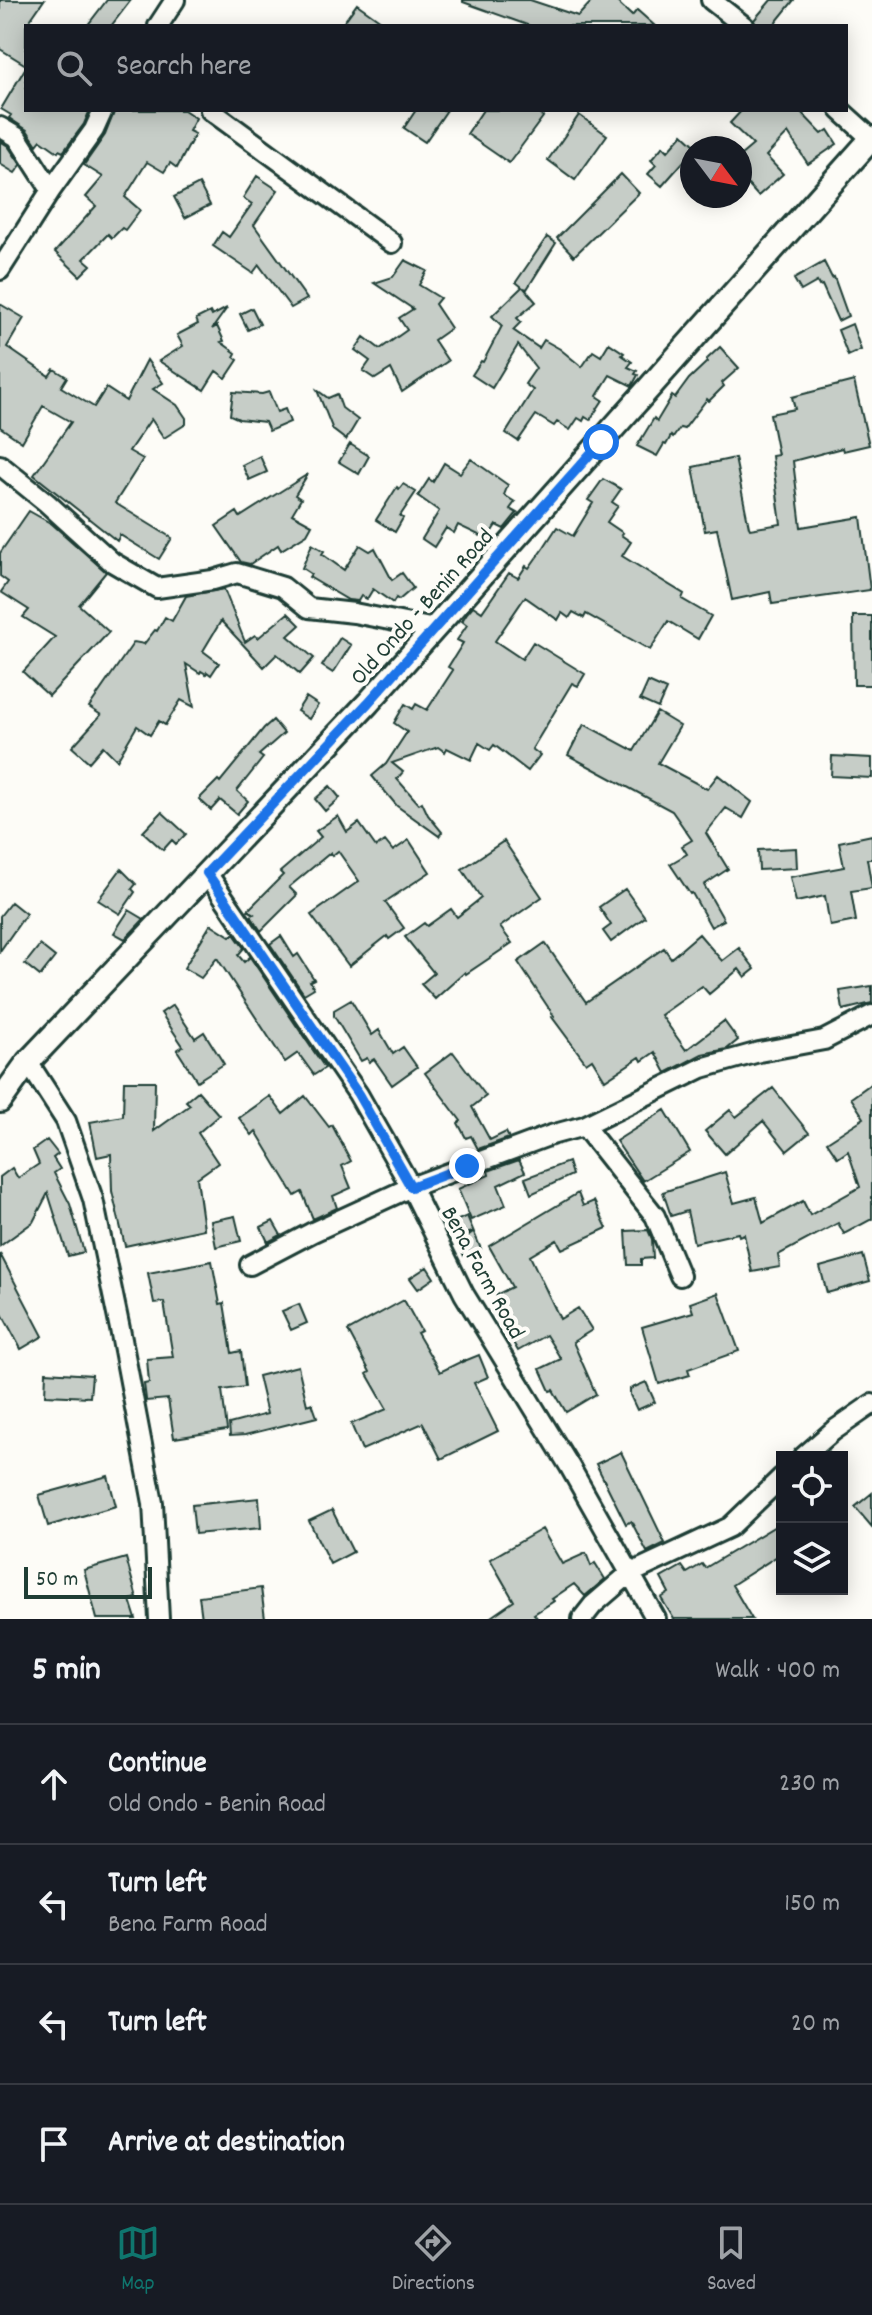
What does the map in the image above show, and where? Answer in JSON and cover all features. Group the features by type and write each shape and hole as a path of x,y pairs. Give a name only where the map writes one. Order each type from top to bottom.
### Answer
{"main road":[{"name":"Old Ondo - Benin Road","path":"0,1101 28,1062 368,703 872,138"}],"street":[{"path":"159,24 175,0"},
{"path":"711,0 741,24"},
{"path":"0,270 94,130 102,112"},
{"path":"213,112 392,243"},
{"path":"842,112 872,138"},
{"path":"0,127 17,137 51,190"},
{"path":"0,465 112,562 157,588 213,580 237,573 283,587 309,608 354,613 435,629"},
{"name":"Bena Farm Road","path":"207,873 358,1094 411,1187 464,1294 570,1467 656,1619"},
{"path":"250,1265 411,1187 551,1135 584,1126 702,1068 759,1052 824,1040 872,1015"},
{"path":"28,1062 66,1121 93,1199 153,1503 159,1619"},
{"path":"584,1126 655,1216 680,1276"},
{"path":"810,1451 872,1404"},
{"path":"582,1619 593,1605 629,1574 730,1527 776,1483"}],"building":[{"path":"0,0 44,0 27,24 24,24 24,64 0,49"},
{"path":"107,0 131,0 113,24 89,24"},
{"path":"530,0 578,16 593,0 615,0 632,16 637,10 653,24 524,24 463,2"},
{"path":"771,0 794,0 775,24 755,24 754,20"},
{"path":"357,4 385,24 342,24"},
{"path":"24,70 24,112 89,112 63,152 58,152 41,140 37,145 27,130 1,109"},
{"path":"114,112 187,112 196,118 189,131 195,134 177,168 170,163 164,172 147,162 125,197 140,210 125,230 122,228 112,238 108,234 84,259 91,265 80,276 55,252 96,206 86,197 103,177 84,165 105,135"},
{"path":"415,112 446,112 425,142 404,128"},
{"path":"482,112 537,112 543,117 509,163 467,134"},
{"path":"740,112 801,112 822,134 828,130 837,144 808,164 788,133 766,156 783,174 758,196 752,189 752,136 744,136 730,123"},
{"path":"579,115 607,135 575,180 548,160"},
{"path":"680,137 680,166 662,186 648,174 656,165 651,160 663,146 668,151"},
{"path":"0,141 8,146 21,165 15,173 0,164"},
{"path":"621,174 639,193 574,256 557,238"},
{"path":"257,176 278,190 254,225 307,299 291,308 259,265 253,273 213,246 222,232 229,237 252,204 243,198"},
{"path":"199,184 210,205 185,218 174,197"},
{"path":"547,237 556,243 527,289 524,288 536,302 517,318 521,322 513,330 539,348 544,340 582,367 593,351 601,356 609,343 624,353 622,355 632,362 628,367 637,371 635,374 638,375 632,386 610,375 597,396 603,400 590,420 578,418 570,430 557,422 554,426 536,415 518,441 506,433 533,390 525,384 536,368 518,345 492,388 472,375 483,362 502,326 492,316 522,287 516,282"},
{"path":"405,260 427,271 419,285 440,298 435,304 451,328 434,340 448,361 402,392 391,369 375,379 363,371 370,361 355,350 364,337 380,349 407,330 399,318 413,309 374,283 393,277"},
{"path":"824,262 834,277 848,316 838,321 822,285 819,286 817,282 801,291 794,279"},
{"path":"0,304 24,318 7,347 49,376 54,369 67,377 61,387 94,407 106,388 126,401 147,360 163,383 153,389 177,405 186,418 186,424 164,438 151,419 129,451 143,459 115,503 172,538 159,559 120,535 117,541 34,475 71,422 43,406 22,442 0,427"},
{"path":"227,308 212,329 217,326 224,341 221,342 236,353 234,357 238,360 226,378 216,371 204,390 159,361 183,346 177,335 198,324 196,319 210,312 212,316"},
{"path":"252,308 260,324 248,330 240,314"},
{"path":"852,324 861,350 848,356 838,330"},
{"path":"720,347 739,368 722,383 724,386 709,401 707,399 684,429 680,428 673,438 671,436 657,456 637,446 672,396 675,398"},
{"path":"854,381 869,445 843,451 842,448 793,461 801,527 861,517 870,590 772,604 770,592 732,600 717,529 705,531 693,467 735,458 750,529 781,524 772,456 778,455 770,414 795,409 792,397"},
{"path":"317,390 328,398 337,394 342,408 358,420 346,440 333,430"},
{"path":"233,392 269,392 277,412 285,409 290,422 269,431 265,422 230,415"},
{"path":"350,444 369,456 359,474 339,462"},
{"path":"260,456 267,472 249,480 242,465"},
{"path":"471,459 508,485 504,495 515,502 510,509 517,513 504,529 496,525 487,539 458,525 454,533 446,528 434,547 422,539 439,511 418,496 429,479 433,482 444,463 460,473"},
{"path":"308,474 295,495 301,499 292,514 312,525 307,534 281,550 278,545 250,564 241,562 216,526 237,512 240,517"},
{"path":"603,479 621,489 612,502 618,506 607,522 631,542 622,556 684,594 682,599 711,616 698,639 668,621 650,650 586,614 584,618 573,612 569,618 562,613 558,620 525,597 495,641 522,659 533,642 585,674 578,686 572,683 532,749 540,755 528,771 494,745 490,750 479,743 471,760 438,747 392,763 403,772 397,779 419,804 422,802 442,832 439,836 397,806 372,776 386,764 407,732 394,723 405,704 413,709 416,704 427,710 453,670 448,667 463,643 457,640 467,625 462,621 467,613 473,606 482,612 509,573 518,578 526,566 529,568 557,527 573,536 593,503 588,500"},
{"path":"403,484 416,492 400,516 403,518 395,532 376,520 397,487 399,489"},
{"path":"29,511 52,524 106,572 79,605 109,632 49,696 23,672 55,637 23,617 29,610 1,592 8,582 0,576 0,553"},
{"path":"312,544 344,570 360,545 370,551 375,548 392,580 402,573 413,588 393,603 373,589 367,599 361,596 358,601 348,600 309,577 311,574 302,568"},
{"path":"224,589 245,642 255,635 258,638 288,613 300,625 288,636 314,658 300,674 277,654 264,667 221,621 203,651 219,663 211,675 200,673 186,664 194,707 181,700 165,725 159,721 150,735 137,726 117,760 103,746 89,762 72,747 101,715 89,707 134,642 144,644 165,617 172,621 186,596"},
{"path":"853,616 872,616 872,685 854,685"},
{"path":"340,638 351,645 333,673 322,666"},
{"path":"648,682 666,690 658,708 640,700"},
{"path":"306,697 318,705 309,719 297,711"},
{"path":"657,712 680,726 658,763 707,789 718,775 752,802 743,818 726,808 706,833 728,869 704,885 724,920 711,927 692,893 670,864 687,854 682,846 692,840 672,811 568,755 584,724 634,751"},
{"path":"273,720 284,733 259,755 263,758 237,791 248,801 237,814 220,800 211,810 199,799 218,780 220,782"},
{"path":"832,756 872,758 872,778 831,776"},
{"path":"330,786 340,798 325,811 315,799"},
{"path":"162,812 186,834 176,844 172,840 163,850 143,832"},
{"path":"338,816 347,832 359,823 376,847 385,841 393,851 409,840 430,872 385,902 404,928 389,939 387,936 349,966 311,915 359,881 338,851 332,856 330,853 289,887 297,895 261,931 251,916 254,914 248,910 283,875 280,872 321,837 316,831"},
{"path":"872,835 872,859 867,859 872,888 851,891 856,921 830,926 825,896 796,902 790,877 844,867 839,842"},
{"path":"504,841 542,897 500,927 512,943 465,972 435,999 421,984 434,973 405,937 451,909 457,917 481,898 462,869"},
{"path":"796,848 797,868 759,870 758,850"},
{"path":"121,869 136,884 132,889 135,892 120,914 98,900"},
{"path":"625,889 645,917 611,942 603,931 611,925 599,907"},
{"path":"11,902 26,914 0,951 0,916"},
{"path":"129,910 144,919 125,939 114,933"},
{"path":"211,924 230,936 234,934 244,948 238,955 244,962 250,957 325,1068 314,1075 298,1053 285,1062 217,958 201,978 184,968"},
{"path":"699,934 722,961 739,948 755,969 745,977 739,969 709,994 702,986 661,1015 686,1050 724,1021 738,1040 727,1049 702,1054 666,1073 655,1052 642,1061 640,1057 605,1080 592,1059 586,1063 552,1017 518,962 545,943 586,1002 664,948 671,958"},
{"path":"281,936 294,957 298,954 314,979 310,981 314,988 304,994 270,944"},
{"path":"40,945 55,957 40,976 25,964"},
{"path":"872,986 872,1003 843,1010 840,991"},
{"path":"351,1000 372,1035 379,1030 393,1054 403,1047 417,1067 392,1085 374,1059 361,1061 334,1016 334,1010"},
{"path":"173,1005 195,1038 204,1032 224,1064 197,1081 177,1050 183,1046 161,1013"},
{"path":"453,1052 486,1096 472,1107 490,1140 506,1132 509,1138 478,1149 471,1136 466,1138 458,1123 461,1121 425,1073"},
{"path":"124,1081 155,1081 154,1131 190,1105 186,1101 198,1091 219,1115 198,1133 218,1163 197,1178 204,1229 125,1246 112,1191 111,1154 97,1157 90,1122 123,1116"},
{"path":"872,1083 872,1219 844,1234 838,1223 778,1255 780,1267 752,1272 744,1234 694,1243 687,1211 671,1216 663,1192 725,1172 734,1203 756,1197 763,1223 803,1201 810,1215 860,1187 848,1151 838,1158 827,1142 864,1118 851,1098"},
{"path":"773,1088 809,1133 787,1151 763,1121 725,1154 705,1131 730,1110 736,1117"},
{"path":"270,1096 283,1114 305,1096 329,1127 332,1125 351,1161 342,1166 351,1188 333,1196 337,1208 313,1219 302,1192 295,1196 256,1131 252,1135 239,1118"},
{"path":"665,1110 690,1152 643,1181 616,1141"},
{"path":"47,1140 58,1154 53,1158 60,1169 54,1173 70,1204 84,1252 68,1256 48,1193 33,1222 0,1246 0,1177 12,1168 18,1178 39,1164 33,1150"},
{"path":"519,1160 525,1172 498,1185 506,1205 471,1220 458,1189 489,1175 488,1171"},
{"path":"568,1162 572,1175 531,1194 525,1178"},
{"path":"578,1193 583,1206 594,1201 607,1228 562,1249 557,1240 530,1256 560,1319 578,1308 592,1330 573,1342 596,1394 566,1412 553,1390 550,1391 540,1369 561,1359 546,1335 518,1351 511,1339 516,1337 496,1295 512,1287 489,1246"},
{"path":"235,1216 241,1241 216,1247 211,1221"},
{"path":"467,1216 481,1249 464,1256 458,1243 473,1232 454,1237 449,1224"},
{"path":"273,1221 281,1235 268,1242 261,1227"},
{"path":"648,1230 653,1258 641,1259 641,1265 628,1265 626,1231"},
{"path":"0,1254 43,1336 21,1349 0,1310"},
{"path":"863,1255 870,1281 827,1293 820,1267"},
{"path":"212,1261 220,1304 224,1303 232,1353 241,1351 245,1387 222,1390 227,1430 174,1438 168,1399 146,1401 144,1384 149,1383 147,1359 173,1357 164,1302 154,1303 148,1273"},
{"path":"427,1267 434,1278 418,1289 410,1278"},
{"path":"718,1293 739,1351 688,1369 690,1375 659,1384 642,1327 693,1312 690,1303"},
{"path":"404,1300 421,1331 417,1333 440,1372 479,1355 488,1377 474,1383 498,1431 441,1459 423,1423 362,1450 351,1424 387,1409 348,1331"},
{"path":"299,1304 307,1323 291,1330 282,1311"},
{"path":"298,1366 307,1405 312,1403 317,1417 230,1436 229,1424 267,1414 258,1376"},
{"path":"46,1372 92,1375 90,1397 45,1395"},
{"path":"646,1382 655,1402 637,1410 630,1389"},
{"path":"621,1452 665,1543 647,1552 631,1521 626,1524 596,1464"},
{"path":"108,1476 116,1506 48,1526 39,1495"},
{"path":"872,1493 872,1527 855,1507"},
{"path":"259,1498 261,1528 195,1534 192,1505"},
{"path":"332,1510 353,1552 330,1564 309,1521"},
{"path":"776,1526 776,1557 732,1585 752,1619 674,1619 661,1598 669,1593 661,1578 682,1566 687,1573 702,1564 705,1568"},
{"path":"542,1529 562,1564 586,1553 591,1566 595,1563 605,1579 585,1596 574,1584 534,1614 538,1619 488,1619 514,1601 490,1559"},
{"path":"126,1558 137,1598 130,1600 136,1619 97,1619 84,1570"},
{"path":"261,1588 265,1619 202,1619 199,1596"}],"route":[{"path":"467,1166 411,1187 358,1094 207,873 368,703 601,442"}]}
